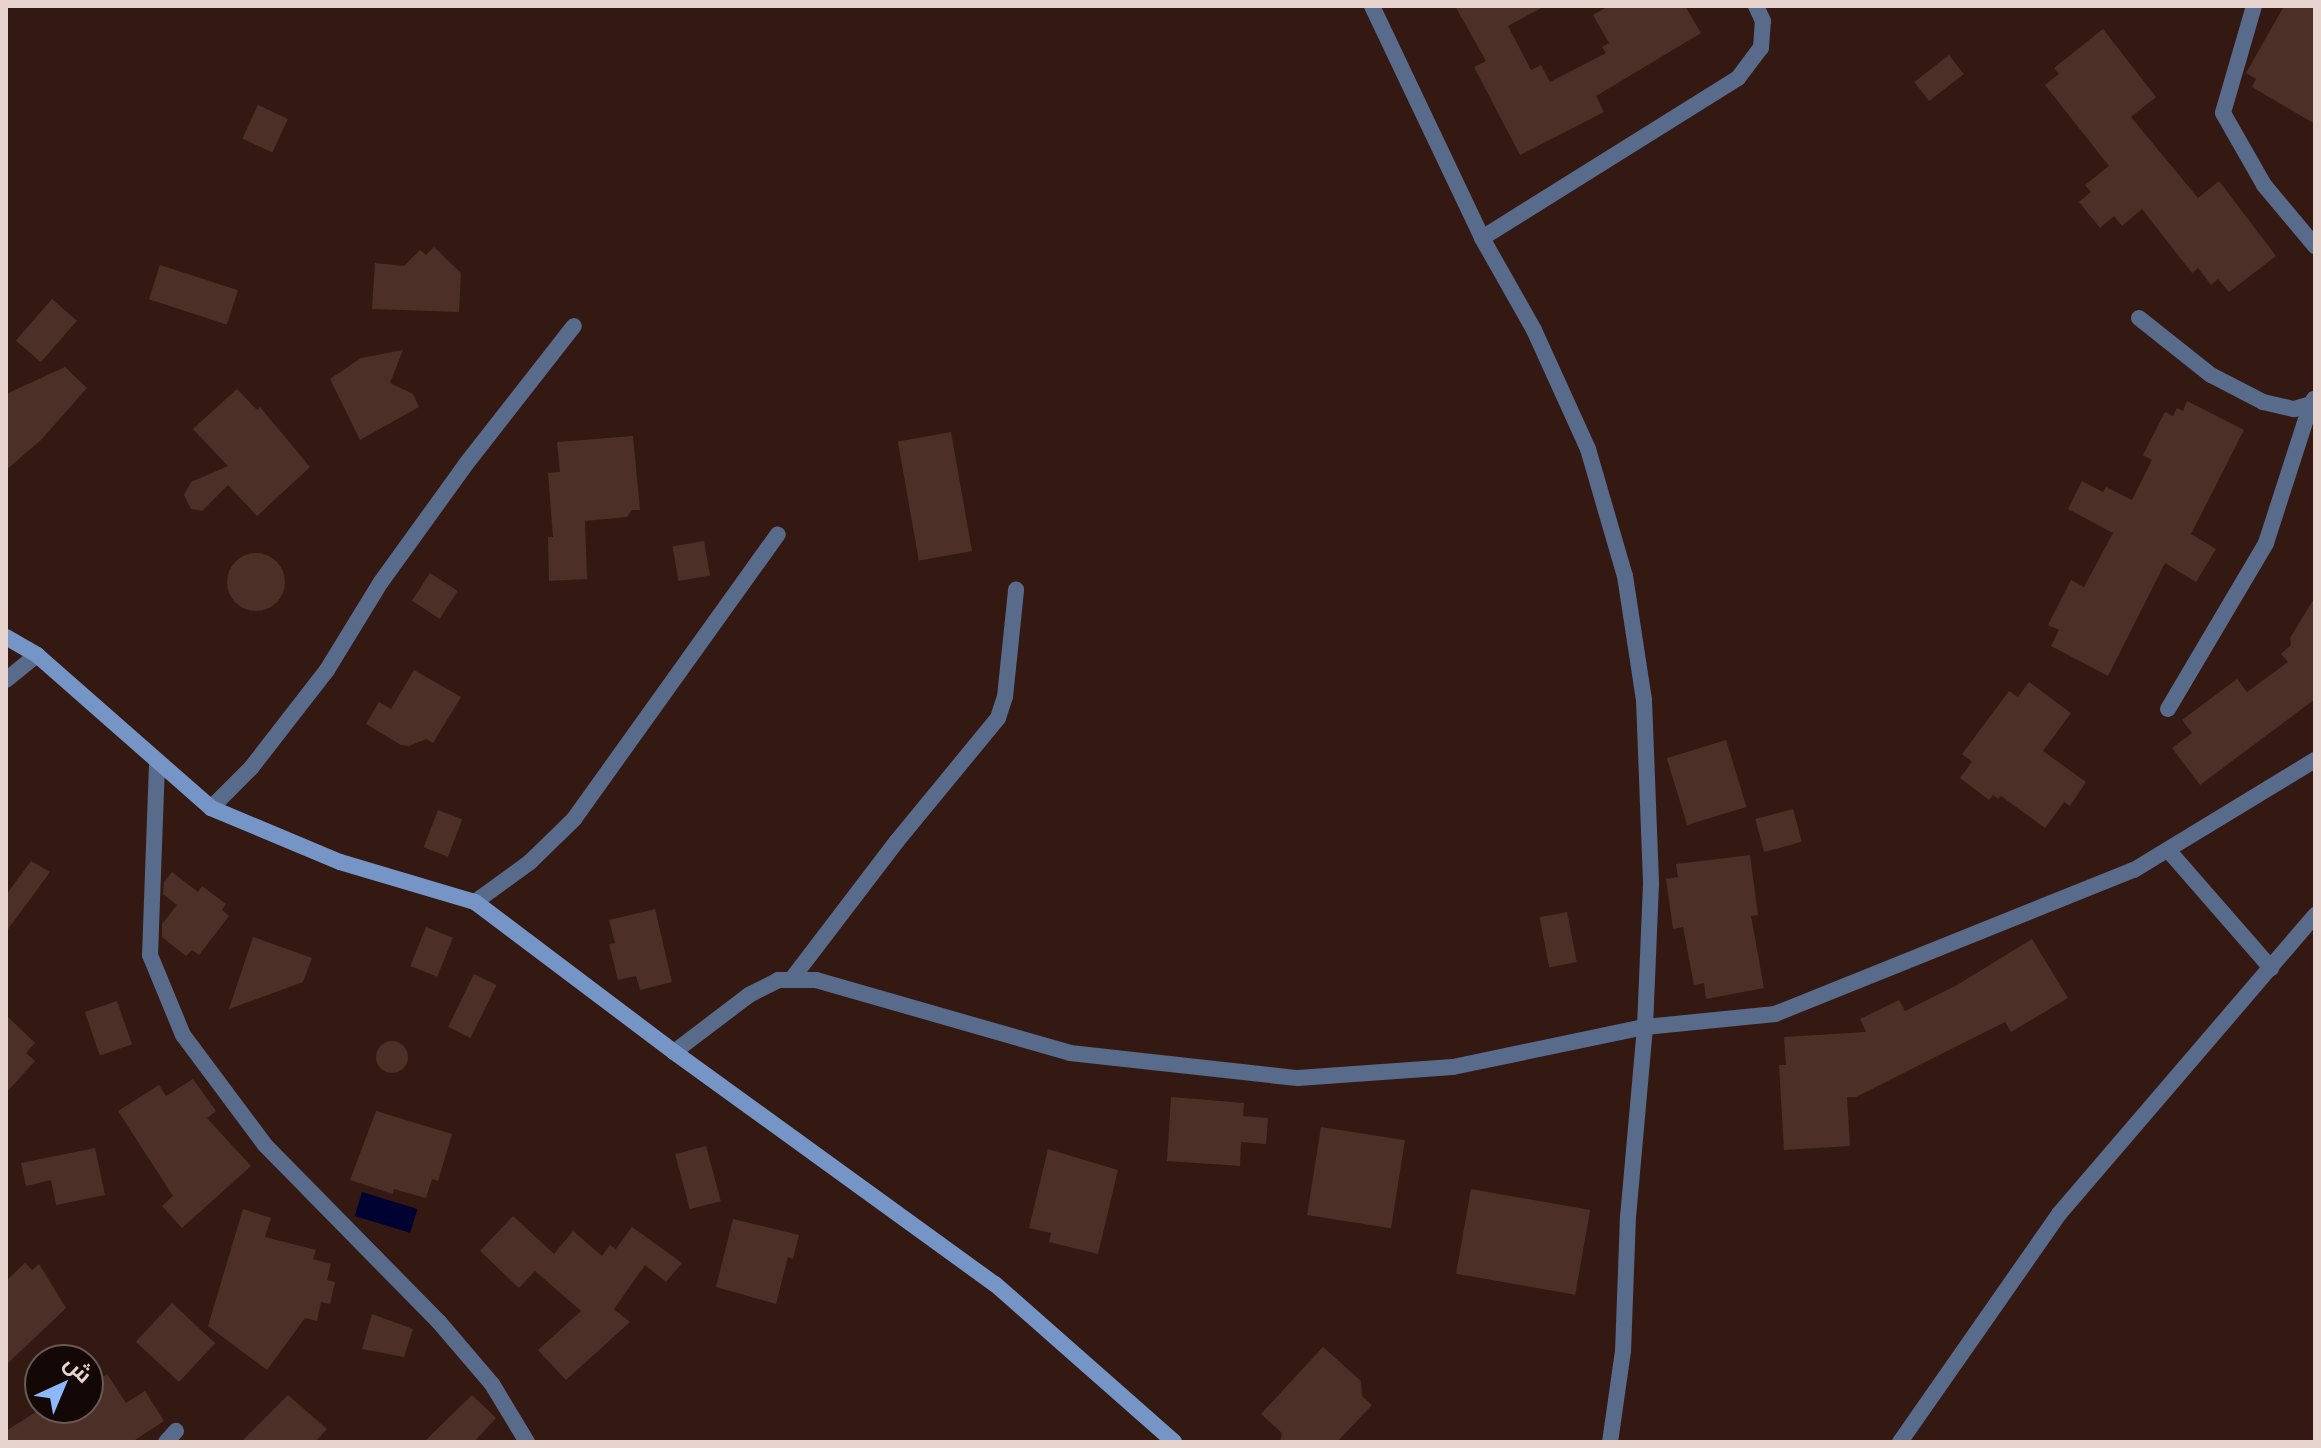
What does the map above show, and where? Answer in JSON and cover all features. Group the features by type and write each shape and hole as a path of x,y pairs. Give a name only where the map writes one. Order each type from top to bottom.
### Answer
{"street":[{"path":"1372,6 1482,238 1534,330 1588,449 1625,576 1644,700 1651,884 1645,1027 1628,1216 1623,1351 1610,1442"},
{"path":"1482,238 1738,78 1761,48 1763,21 1756,6"},
{"path":"2254,6 2223,113 2264,185 2315,246"},
{"path":"2139,318 2211,375 2263,402 2294,409 2313,401"},
{"path":"211,808 251,768 327,670 398,558 466,464 574,326"},
{"path":"2168,709 2266,543 2313,401"},
{"path":"475,902 530,862 574,819 778,534"},
{"path":"791,980 897,841 998,718 1005,697 1016,590"},
{"path":"6,637 37,655 157,764 211,808 340,862 475,902 674,1052 995,1284 1174,1442"},
{"path":"6,680 37,655"},
{"path":"674,1052 749,995 778,980 816,980 1070,1053 1298,1078 1453,1067 1645,1027 1775,1014 2120,876 2315,760"},
{"path":"157,764 150,955 183,1035 265,1145 439,1322 492,1384 527,1442"},
{"path":"2168,850 2271,968"},
{"path":"1900,1442 2059,1214 2315,915"}],"shaded area":[{"path":"362,1192 417,1209 410,1233 355,1216"}],"building":[{"path":"1455,6 1545,6 1508,26 1531,70 1541,65 1550,82 1606,53 1602,47 1609,43 1593,15 1608,6 1685,6 1701,33 1596,96 1604,112 1520,155 1474,67 1486,61"},
{"path":"2284,6 2315,6 2315,124 2252,87 2256,79 2246,73"},
{"path":"2103,29 2156,97 2131,117 2198,198 2219,181 2276,256 2229,292 2218,279 2211,285 2198,268 2192,273 2142,209 2122,226 2114,216 2100,228 2079,202 2091,192 2085,185 2109,166 2045,85 2059,74 2054,68"},
{"path":"1949,55 1964,74 1929,101 1914,82"},
{"path":"258,105 288,119 272,152 242,139"},
{"path":"434,247 461,273 459,312 372,309 375,263 404,266 420,250 426,255"},
{"path":"160,265 238,290 227,325 149,299"},
{"path":"52,299 77,321 41,362 16,341"},
{"path":"403,350 390,383 413,394 419,407 360,440 330,379 361,358"},
{"path":"65,367 87,388 41,440 6,470 6,394"},
{"path":"237,389 257,410 260,407 310,467 257,516 228,485 202,511 191,509 184,495 191,482 228,466 193,429"},
{"path":"2187,401 2244,430 2191,534 2216,549 2196,582 2165,563 2108,676 2051,646 2059,630 2048,625 2071,580 2084,587 2113,533 2068,509 2082,481 2103,492 2106,487 2132,500 2152,460 2143,455 2165,412 2173,416 2177,408 2183,411"},
{"path":"951,432 972,551 919,561 898,441"},
{"path":"633,436 640,510 632,510 627,517 585,521 587,579 549,581 548,537 553,537 548,473 560,472 557,442"},
{"path":"704,541 710,575 679,581 672,547"},
{"path":"256,553 277,561 285,582 277,603 256,611 235,603 227,582 235,561"},
{"path":"430,573 458,591 440,619 412,601"},
{"path":"2315,597 2315,699 2200,785 2172,748 2192,733 2182,720 2237,679 2247,692 2288,662 2281,654 2291,645 2290,638"},
{"path":"414,670 461,697 433,743 426,739 409,746 401,745 366,724 379,702 391,709"},
{"path":"2029,682 2071,713 2043,751 2086,782 2070,806 2064,802 2045,828 2001,796 1998,799 1993,795 1989,800 1960,778 1972,762 1962,754 2009,691 2018,697"},
{"path":"1726,740 1746,807 1687,825 1667,758"},
{"path":"1793,809 1802,842 1764,852 1755,819"},
{"path":"438,810 462,819 448,857 424,847"},
{"path":"1750,855 1758,915 1751,916 1764,988 1706,999 1704,983 1694,985 1683,927 1673,929 1666,879 1678,877 1676,864"},
{"path":"31,861 50,872 6,932 6,895"},
{"path":"172,872 198,892 202,886 226,904 222,910 229,916 199,955 192,950 186,956 162,937 162,924 177,905 163,894 164,882"},
{"path":"655,909 672,982 640,990 636,976 618,980 609,944 615,943 609,920"},
{"path":"1567,912 1577,962 1549,967 1540,917"},
{"path":"426,927 453,938 437,977 410,966"},
{"path":"253,937 312,958 303,982 229,1009"},
{"path":"2032,939 2068,998 2011,1032 2005,1022 1856,1097 1847,1097 1850,1146 1784,1150 1779,1065 1786,1065 1784,1037 1866,1032 1860,1019 1899,1000 1905,1011 1957,985"},
{"path":"474,974 496,985 471,1038 448,1027"},
{"path":"117,1001 132,1044 100,1056 85,1012"},
{"path":"6,1015 35,1043 26,1053 35,1061 6,1093"},
{"path":"392,1041 403,1046 408,1057 403,1068 392,1073 381,1068 376,1057 381,1046"},
{"path":"193,1079 216,1111 207,1118 251,1166 182,1228 162,1206 173,1196 118,1111 159,1085 166,1096"},
{"path":"1171,1097 1244,1103 1243,1116 1268,1118 1266,1144 1241,1142 1240,1166 1167,1161"},
{"path":"376,1111 452,1134 438,1181 432,1179 426,1198 394,1189 393,1194 350,1180"},
{"path":"1321,1127 1405,1140 1391,1228 1307,1215"},
{"path":"706,1146 721,1201 690,1209 675,1154"},
{"path":"95,1148 105,1195 56,1205 51,1180 26,1186 21,1163"},
{"path":"1048,1149 1118,1170 1098,1254 1049,1242 1051,1233 1029,1228"},
{"path":"1471,1189 1590,1210 1575,1295 1456,1274"},
{"path":"243,1209 271,1218 265,1237 316,1250 313,1259 331,1264 327,1280 335,1282 330,1304 321,1302 317,1321 305,1318 267,1370 208,1326"},
{"path":"513,1216 554,1254 573,1231 602,1256 610,1245 616,1249 632,1227 682,1263 666,1282 645,1265 614,1309 630,1322 566,1380 538,1350 581,1311 535,1271 519,1288 480,1251"},
{"path":"733,1219 799,1235 793,1259 788,1257 776,1304 716,1287"},
{"path":"25,1263 32,1270 39,1264 66,1308 28,1344 24,1344 24,1348 6,1365 6,1281"},
{"path":"172,1303 215,1343 179,1382 136,1342"},
{"path":"372,1314 413,1329 404,1357 362,1349"},
{"path":"1323,1347 1361,1381 1362,1396 1372,1405 1337,1442 1280,1442 1282,1433 1261,1414"},
{"path":"107,1374 126,1403 145,1391 164,1421 132,1442 6,1442 6,1431 24,1420 24,1424 104,1424 104,1376"},
{"path":"288,1395 327,1429 315,1442 241,1442"},
{"path":"472,1395 496,1418 474,1442 424,1442"}]}
